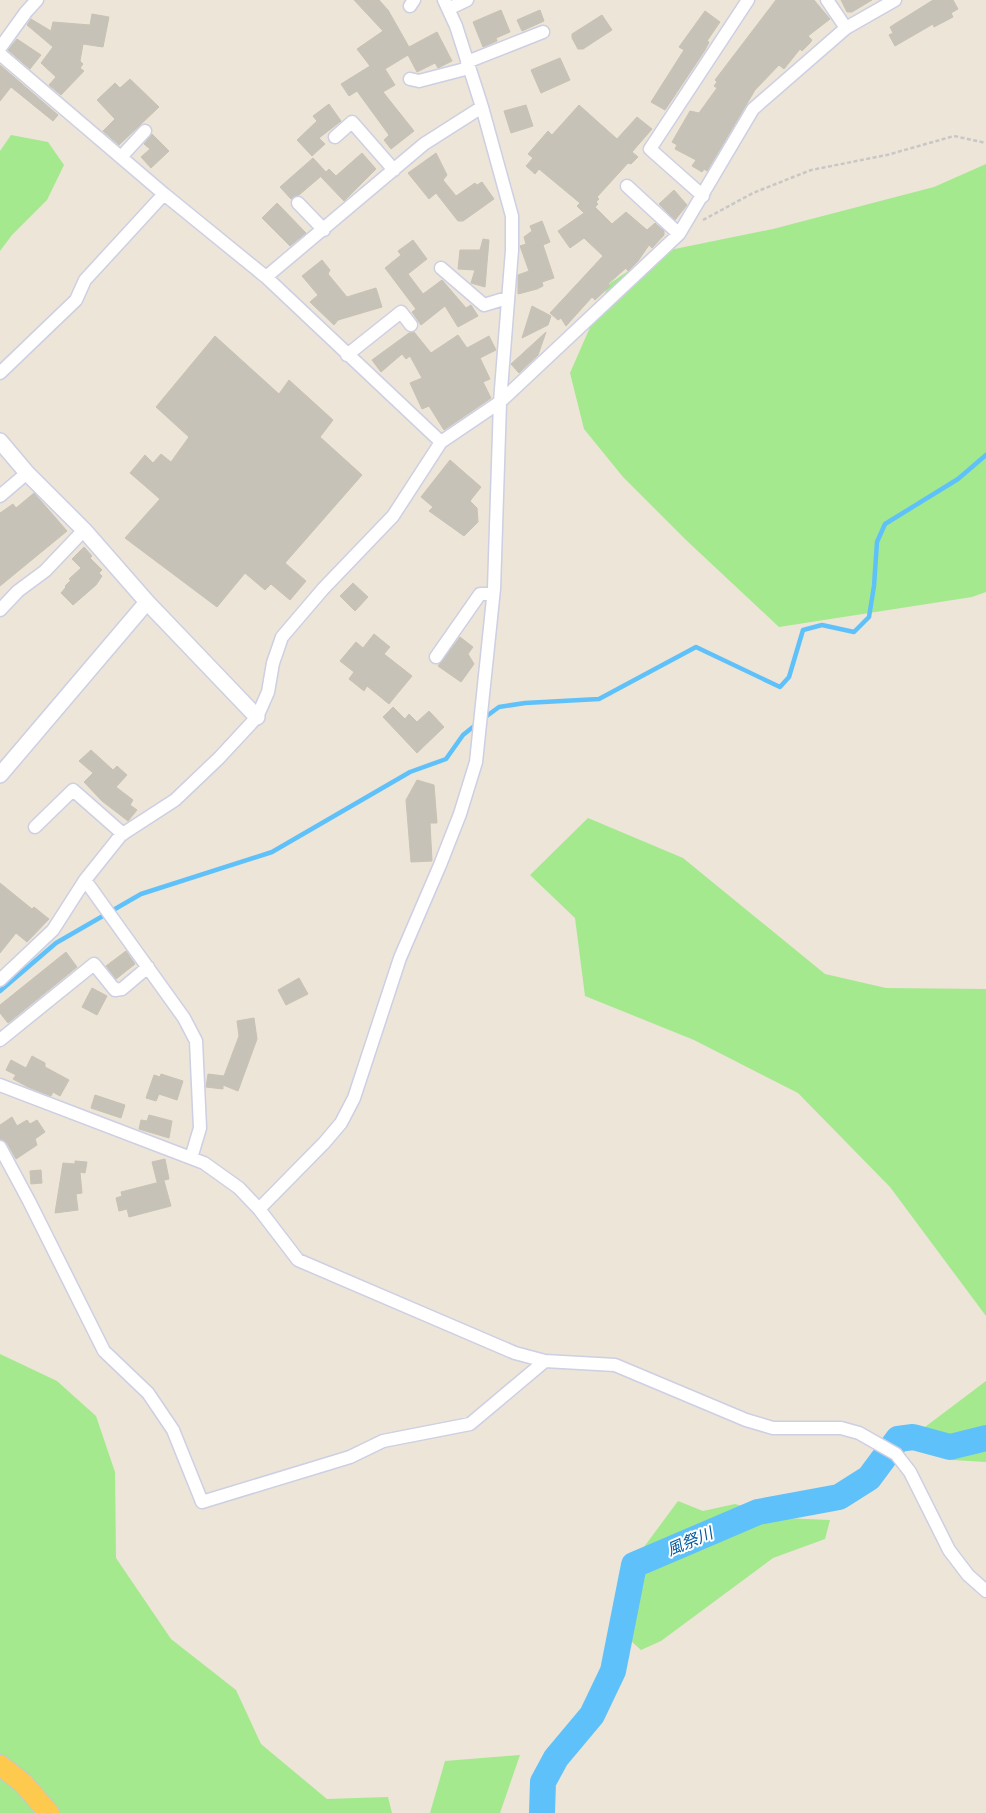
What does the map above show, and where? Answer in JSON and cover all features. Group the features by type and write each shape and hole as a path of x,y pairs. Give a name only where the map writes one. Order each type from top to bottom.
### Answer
{"highway":[{"path":"0,1765 23,1783 49,1813"}],"street":[{"path":"0,48 26,12 38,0"},
{"path":"259,1209 324,1144 341,1123 354,1098 400,958 460,814 476,762 493,594 500,402 512,250 512,216 482,106 446,4 467,0"},
{"path":"703,196 650,149 748,0"},
{"path":"827,0 846,28"},
{"path":"0,980 53,930 85,880 123,834 175,800 219,758 257,717 268,692 273,663 282,637 323,589 393,516 441,442 500,402 679,234 753,109 846,28 895,0"},
{"path":"410,79 419,81 468,65 543,32"},
{"path":"0,54 164,194 266,277 441,442"},
{"path":"266,277 424,144 482,106"},
{"path":"335,137 352,122 394,170"},
{"path":"121,157 145,131"},
{"path":"627,186 679,234"},
{"path":"0,373 76,300 85,280 164,194"},
{"path":"298,203 324,230"},
{"path":"441,268 484,306 507,298"},
{"path":"347,355 401,312 411,325"},
{"path":"0,441 27,473 84,530 147,602 257,717"},
{"path":"0,496 27,473"},
{"path":"0,610 18,591 45,571 84,530"},
{"path":"436,657 480,594 493,594"},
{"path":"0,774 147,602"},
{"path":"35,827 73,790 123,834"},
{"path":"85,880 184,1018 196,1041 200,1128 191,1158"},
{"path":"0,1040 94,964 115,990 122,989 148,967"},
{"path":"0,1085 204,1163 238,1188 259,1209 298,1260 515,1353 545,1360 614,1365 746,1420 774,1428 841,1428 859,1433 896,1454 910,1472 949,1550 968,1575 986,1591"},
{"path":"0,1147 104,1351 148,1393 173,1430 202,1502 350,1457 383,1441 470,1424 545,1360"}],"path":[{"path":"690,216 697,224 753,193 811,170 887,155 954,136 986,143"}],"green space":[{"path":"11,135 48,142 64,165 47,200 12,235 0,251 0,151"},
{"path":"986,164 986,592 972,597 779,627 686,540 623,477 584,429 570,373 609,284 655,253 773,229 934,187"},
{"path":"588,818 683,858 825,974 886,988 986,989 986,1316 890,1187 798,1093 694,1040 585,996 575,918 530,875"},
{"path":"0,1354 57,1381 96,1416 115,1472 116,1558 171,1639 236,1690 261,1744 327,1799 388,1797 392,1813 0,1813"},
{"path":"986,1381 986,1462 952,1460 925,1427"},
{"path":"678,1501 703,1511 735,1504 783,1518 830,1520 825,1539 773,1558 661,1641 641,1650 631,1641 635,1621 619,1590 644,1547"},
{"path":"520,1755 500,1813 430,1813 445,1761"}],"building":[{"path":"354,0 379,0 388,10 409,47 437,32 452,61 438,68 435,63 417,72 408,55 385,69 395,85 383,92 414,131 391,149 384,140 389,135 357,91 349,96 341,84 370,66 357,49 383,31"},
{"path":"776,0 814,0 830,19 808,36 812,40 810,43 802,51 800,49 784,69 779,65 755,90 707,171 704,169 702,172 692,166 696,160 675,149 677,145 672,142 690,111 699,113 717,88 714,86 717,82 715,80"},
{"path":"841,0 872,0 852,12 847,12"},
{"path":"933,0 953,0 958,9 951,13 953,17 934,27 933,24 895,46 889,35 893,33 890,27"},
{"path":"501,10 510,32 496,38 497,41 483,47 473,22"},
{"path":"540,10 544,21 522,31 517,20"},
{"path":"705,11 720,22 707,41 709,42 705,50 665,110 651,102 684,50 679,47"},
{"path":"92,14 109,17 103,47 83,44 80,61 83,64 80,68 84,71 61,95 49,85 56,77 41,63 53,47 27,25 31,19 51,31 53,22 90,25"},
{"path":"602,15 612,30 583,49 578,49 572,34"},
{"path":"17,39 41,55 30,69 8,50"},
{"path":"560,58 570,80 541,93 531,70"},
{"path":"0,65 58,115 53,121 11,87 0,101"},
{"path":"130,79 159,107 119,145 103,131 115,119 97,100 115,83 120,88"},
{"path":"329,104 341,121 319,138 325,144 312,156 297,140 317,121 313,116"},
{"path":"526,105 533,126 511,133 504,111"},
{"path":"579,105 617,139 637,117 652,129 632,152 638,157 631,164 628,163 597,197 599,199 596,202 598,204 595,207 612,224 626,212 647,230 655,223 664,231 664,235 652,248 649,245 638,261 628,271 626,268 608,284 610,286 595,300 592,297 566,326 561,318 558,320 550,313 603,256 584,238 570,248 558,231 584,213 577,206 580,203 539,169 535,174 526,166 533,158 528,154 548,131 552,135"},
{"path":"152,134 169,151 151,168 141,157 150,149 144,144"},
{"path":"362,153 376,169 344,201 321,177 329,169 336,176"},
{"path":"436,153 447,175 443,180 456,196 475,183 477,185 482,182 494,199 463,221 458,221 436,193 429,199 408,173"},
{"path":"313,158 326,172 299,195 291,199 280,187"},
{"path":"674,190 687,205 675,220 659,204"},
{"path":"277,203 306,233 290,246 262,218"},
{"path":"542,221 550,242 543,245 554,278 542,282 543,286 537,289 518,294 518,275 529,271 520,246 526,244 524,237 532,231 530,226"},
{"path":"483,239 489,240 485,287 471,283 475,270 458,269 460,250 480,250"},
{"path":"413,240 427,259 408,274 423,294 442,280 466,308 471,305 478,316 458,327 445,306 421,325 412,312 416,309 385,268 401,255 398,251"},
{"path":"322,260 330,270 328,274 347,297 376,288 382,307 338,320 334,325 310,302 318,295 302,276"},
{"path":"532,306 551,316 548,325 522,338"},
{"path":"414,332 431,353 458,335 467,348 489,336 496,350 480,358 490,379 483,382 491,398 444,430 429,406 422,409 410,383 422,378 410,356 406,359 402,354 381,372 372,360 409,333"},
{"path":"546,332 538,355 519,373 511,364"},
{"path":"215,336 279,394 289,380 333,420 320,437 362,475 285,563 306,581 290,600 271,584 265,590 245,573 217,607 125,538 160,499 130,473 145,455 153,463 161,454 171,462 189,437 156,407"},
{"path":"450,460 481,487 470,501 477,508 478,522 464,536 429,511 433,507 421,497"},
{"path":"34,493 67,531 0,586 0,513 13,504 16,508"},
{"path":"84,547 92,556 90,558 102,570 99,573 102,576 96,585 73,605 61,593 71,580 69,579 81,568 72,559"},
{"path":"353,583 368,597 355,611 340,596"},
{"path":"374,634 390,647 384,654 412,676 389,704 367,686 364,691 349,679 354,672 340,661 356,642 363,648"},
{"path":"460,637 473,647 468,654 474,664 461,682 438,666"},
{"path":"393,707 405,719 409,714 417,722 429,711 444,727 417,753 383,717"},
{"path":"91,750 113,770 117,766 127,775 116,787 133,800 130,805 137,810 128,821 102,801 84,782 93,773 79,761"},
{"path":"417,780 434,785 437,823 430,823 432,861 411,862 406,800"},
{"path":"0,883 32,909 34,907 49,919 27,942 16,933 0,953"},
{"path":"126,951 135,964 116,979 106,966"},
{"path":"66,952 77,967 8,1023 0,1013 0,1005"},
{"path":"299,978 308,994 286,1005 278,990"},
{"path":"92,988 107,996 97,1015 82,1007"},
{"path":"254,1018 257,1039 238,1091 223,1085 223,1089 206,1087 208,1074 224,1076 239,1036 237,1021"},
{"path":"32,1056 45,1063 45,1067 69,1080 60,1096 53,1092 51,1096 28,1087 13,1079 16,1075 6,1070 11,1060 26,1068"},
{"path":"161,1074 183,1081 177,1100 159,1094 156,1101 146,1098 154,1075 160,1077"},
{"path":"95,1095 125,1105 121,1118 91,1108"},
{"path":"149,1115 172,1121 169,1138 139,1129 141,1120 147,1121"},
{"path":"12,1117 17,1126 27,1120 30,1124 37,1120 45,1132 35,1139 37,1145 16,1159 7,1143 0,1139 0,1125"},
{"path":"165,1159 169,1179 157,1182 152,1162"},
{"path":"75,1161 87,1162 85,1173 80,1172 82,1193 76,1194 78,1210 55,1213 63,1163 75,1164"},
{"path":"41,1170 42,1183 31,1184 30,1171"},
{"path":"164,1181 171,1206 129,1217 127,1209 119,1211 116,1198 122,1196 121,1192"}],"waterway":[{"path":"484,718 499,707 525,703 599,699 696,647 780,687 789,677 803,630 822,625 854,632 869,617 874,586 877,542 885,524 958,479 986,455"},
{"path":"0,991 56,943 141,894 272,852 410,772 446,759 463,735 478,723"},
{"name":"風祭川","path":"542,1813 543,1782 556,1758 592,1715 613,1671 634,1565 758,1512 839,1497 869,1478 898,1439 913,1437 950,1447 986,1438"}]}
